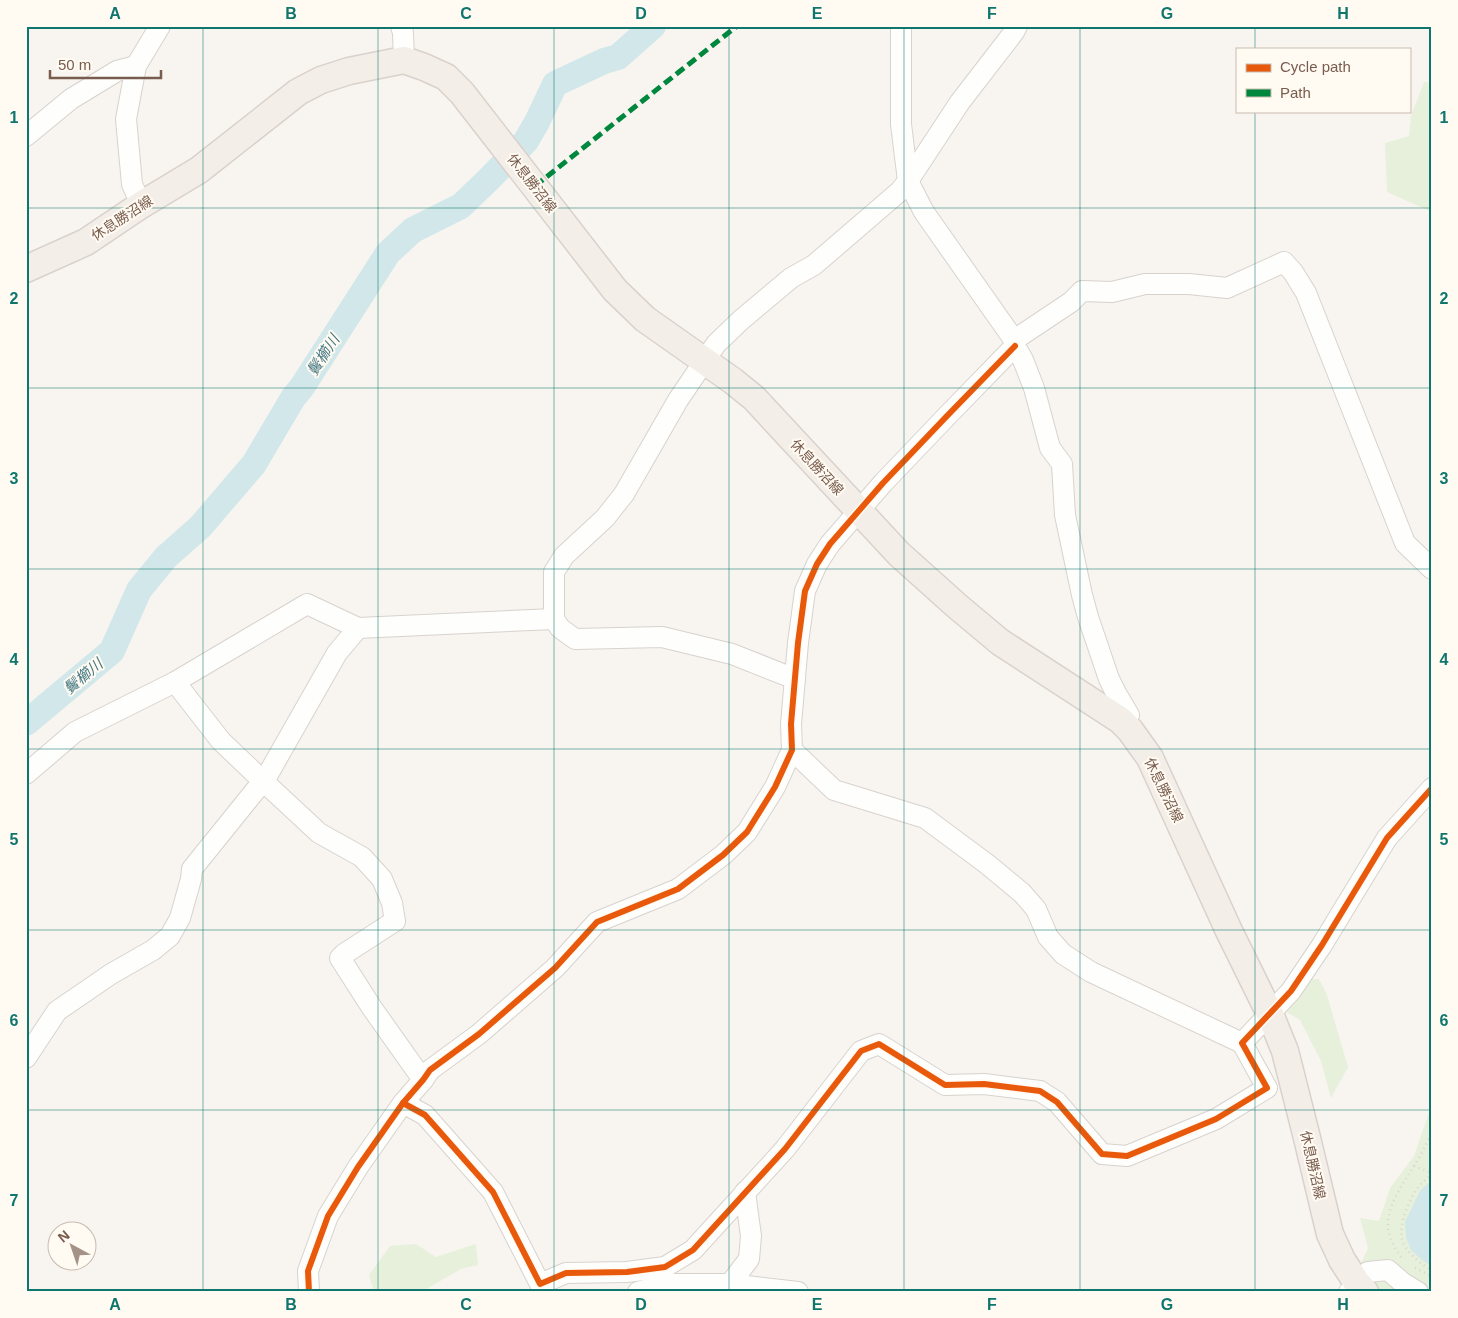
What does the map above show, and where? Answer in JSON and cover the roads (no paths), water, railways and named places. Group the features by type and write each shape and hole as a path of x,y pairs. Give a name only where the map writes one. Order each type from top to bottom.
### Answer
{"main road":[{"name":"休息勝沼線","path":"29,261 86,242 141,205 199,170 298,92 321,80 404,60 446,77 462,93 615,290 644,319 733,381 754,398 899,554 1000,642 1120,720 1130,730 1150,758 1270,1014 1284,1051 1330,1234 1357,1289"}],"street":[{"path":"141,205 132,184 126,119 136,66 160,26"},
{"path":"401,26 404,60"},
{"path":"901,26 900,124 908,181 924,212 1015,343 1023,360 1034,388 1050,448 1062,464 1065,515 1082,595 1109,679 1129,715 1124,724"},
{"path":"795,679 732,654 662,637 575,639 560,628 554,619 554,572 564,556 605,518 624,494 678,400 716,344 741,320 791,278 814,266 900,191 960,102 1014,32 1016,26"},
{"path":"26,136 79,94 117,71 136,66"},
{"path":"309,1292 308,1271 328,1216 358,1167 403,1103 430,1070 479,1034 555,968 597,922 678,890 723,855 746,832 775,787 792,750 791,724 805,591 817,564 830,544 859,511 1015,343 1071,302 1082,291 1112,292 1145,284 1189,284 1227,288 1284,262 1293,272 1306,293 1405,542 1432,569"},
{"path":"26,774 75,732 175,682 307,604 358,628 554,619"},
{"path":"26,1058 57,1011 111,974 153,950 170,936 180,918 192,879 192,869 267,776 337,653 358,628"},
{"path":"175,682 221,741 262,781 319,833 362,857 382,878 392,903 395,921 340,958 372,1008 423,1080"},
{"path":"403,1103 425,1114 493,1192 540,1284 566,1273 627,1272 666,1267 694,1250 784,1149 862,1051 879,1044 945,1085 984,1084 1040,1091 1057,1102 1102,1154 1127,1156 1216,1119 1267,1088 1242,1043 1091,972 1063,954 1048,937 1036,909 1022,893 925,818 834,790 792,750"},
{"path":"1242,1043 1290,991 1322,945 1387,838 1432,788"},
{"path":"730,1284 749,1259 751,1236 745,1192"},
{"path":"1357,1289 1368,1272 1388,1270 1403,1283 1418,1292"},
{"path":"638,1292 667,1284 730,1284 798,1292"}],"waterway":[{"name":"鬢櫛川","path":"26,723 112,651 139,590 166,557 200,527 254,464 293,398 388,253 413,230 461,206 488,180 526,141 555,84 604,61 618,57 653,26"}]}
